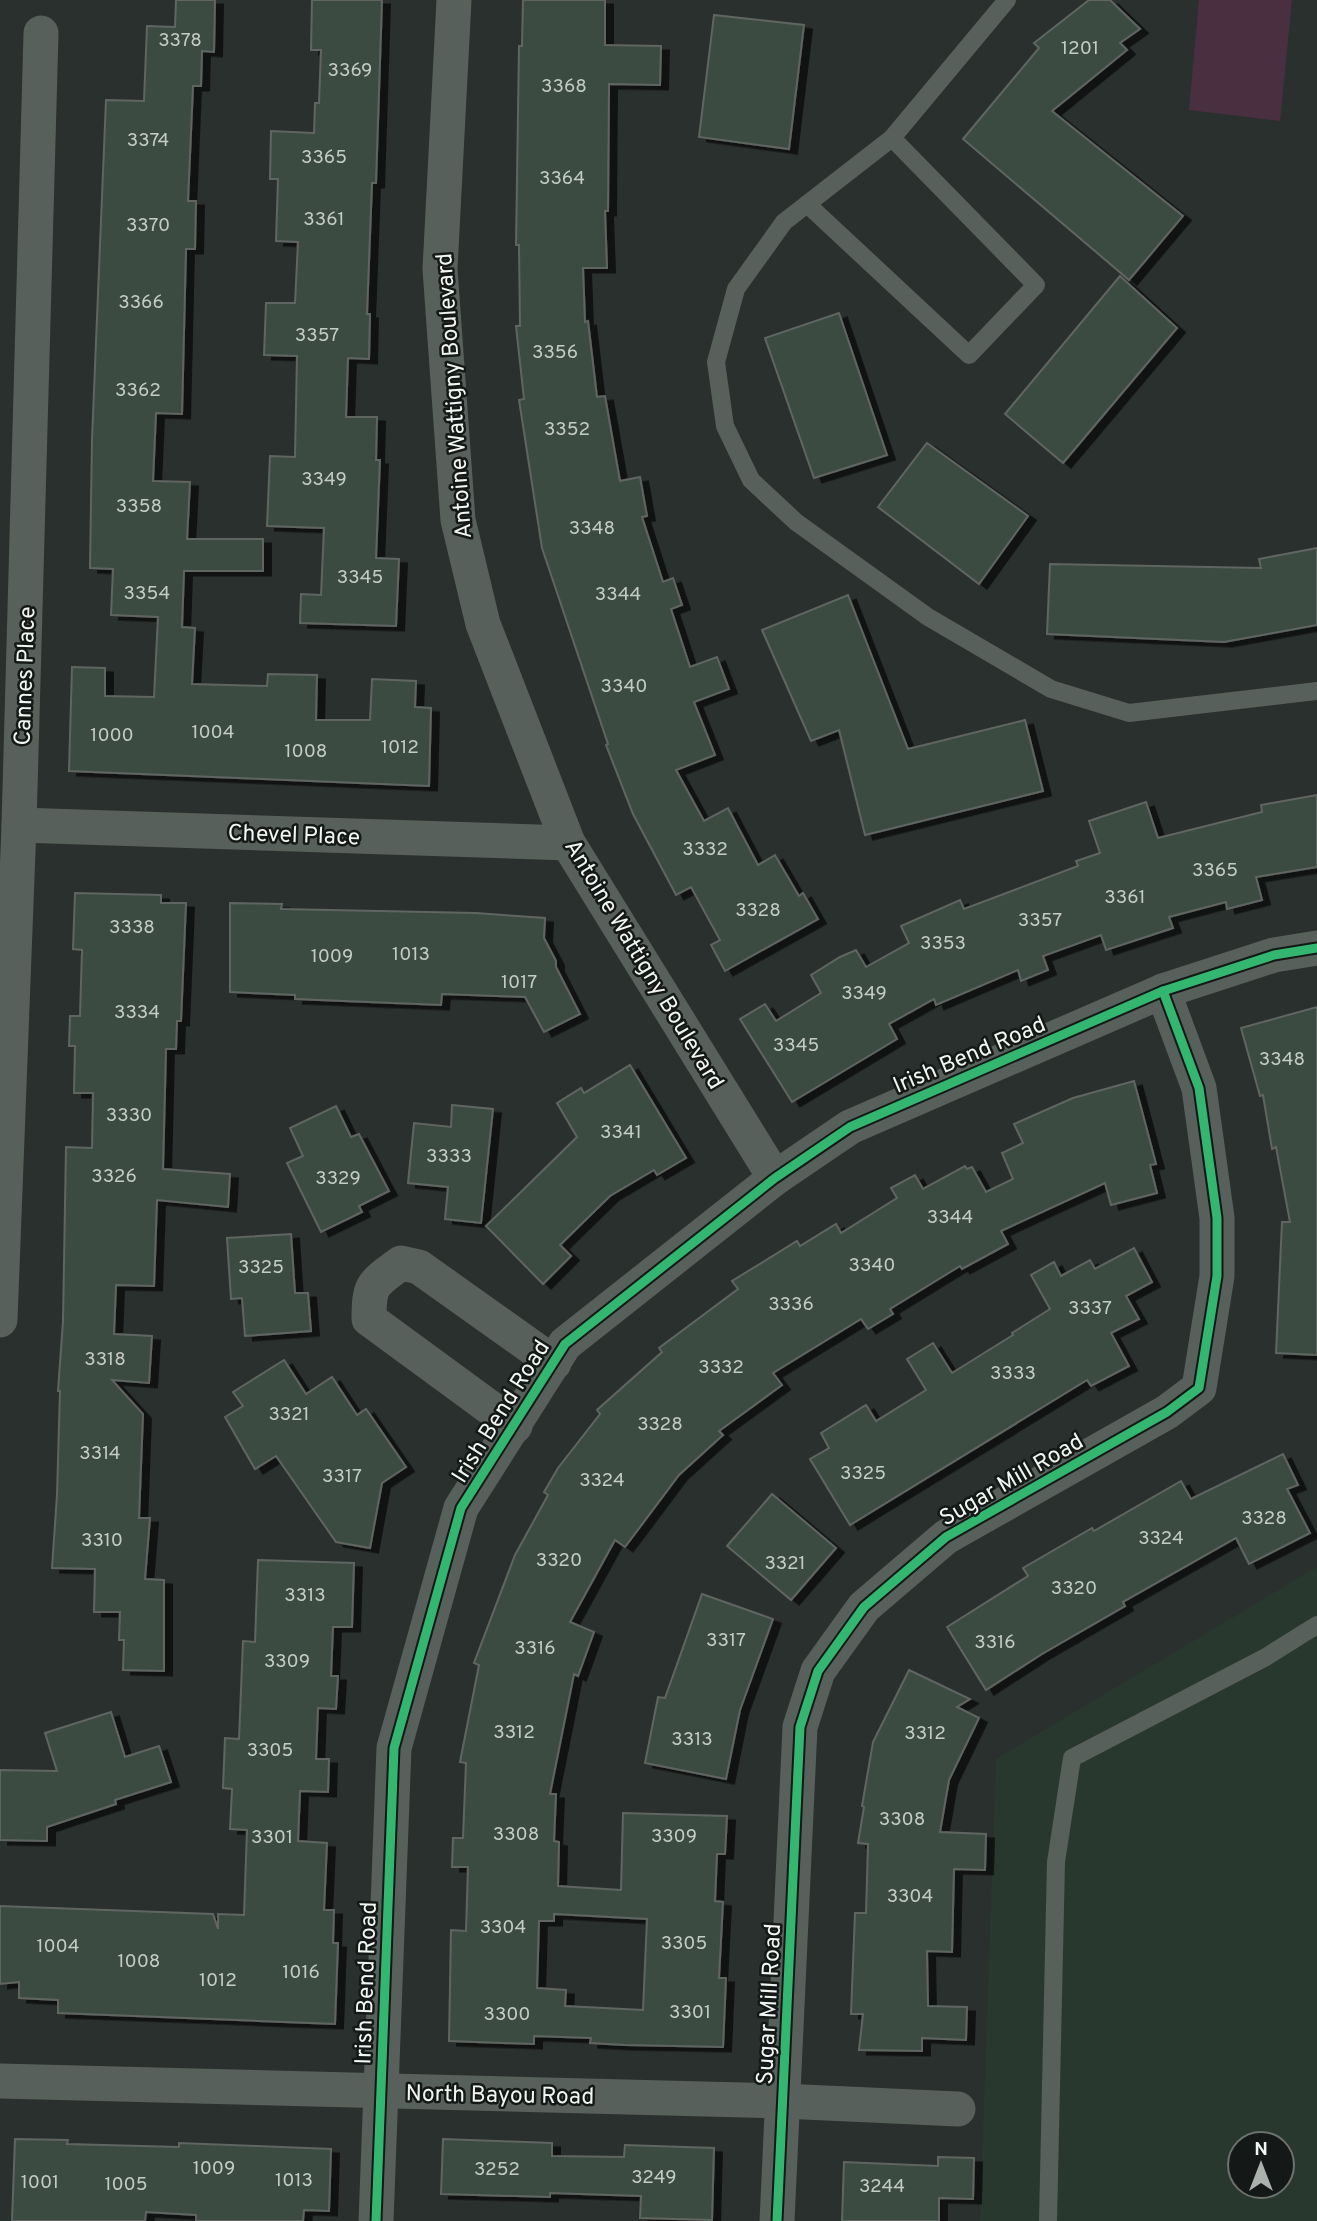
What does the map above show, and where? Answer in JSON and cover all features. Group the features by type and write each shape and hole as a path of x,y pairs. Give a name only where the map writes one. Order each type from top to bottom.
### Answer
{"street":[{"name":"Antoine Wattigny Boulevard","path":"454,0 440,269 458,520 483,624 568,843 775,1178"},
{"name":"Cannes Place","path":"0,1320 19,825 41,33"},
{"name":"Chevel Place","path":"19,825 568,843"},
{"name":"Irish Bend Road","path":"376,2221 394,1748 461,1508 565,1345 775,1178 850,1127 1163,991 1274,955 1317,948"},
{"name":"Sugar Mill Road","path":"777,2221 800,1727 818,1671 864,1608 946,1537 1167,1412 1199,1388 1217,1276 1217,1218 1199,1088 1163,991"},
{"path":"515,1426 369,1319 369,1293 380,1280 401,1264 419,1267 554,1363"},
{"name":"North Bayou Road","path":"0,2081 782,2101 958,2109"}],"lane":[{"path":"1007,0 892,138 784,222 736,289 716,362 725,426 751,480 796,522 928,617 1051,689 1129,713 1317,691"},
{"path":"807,204 969,355 1036,285 892,138"},
{"path":"1048,2221 1056,1862 1072,1758 1266,1657 1317,1625"}],"shaded area":[{"path":"1199,0 1292,0 1280,121 1189,110"},
{"path":"1317,1567 1317,2221 980,2221 996,1759"}],"building":[{"path":"176,0 215,0 214,52 202,51 201,86 193,86 188,201 196,201 195,249 186,249 182,414 156,413 153,481 190,482 187,539 263,539 263,571 184,571 182,627 195,628 192,684 267,686 268,674 317,675 316,720 370,720 372,679 416,681 415,707 431,708 429,786 69,771 72,667 105,668 105,696 154,697 158,617 111,615 113,569 90,568 92,439 106,100 144,101 147,26 175,27"},
{"path":"312,0 382,0 376,183 372,183 367,314 370,314 369,359 348,358 346,417 377,417 376,460 380,460 376,558 399,559 396,626 300,623 301,594 321,595 324,528 267,526 270,456 295,457 297,356 264,355 266,303 295,303 298,242 276,241 278,179 270,179 271,131 314,133 315,103 319,103 321,50 311,50"},
{"path":"523,0 605,0 605,45 661,46 660,85 609,84 608,211 605,211 607,268 583,268 585,322 588,321 597,397 605,396 620,481 640,477 647,516 642,517 663,582 673,578 682,605 671,609 690,667 717,657 729,689 694,702 715,755 676,770 704,821 728,808 758,865 775,855 799,896 803,893 818,919 725,971 711,945 720,940 691,887 676,895 633,814 606,745 608,744 542,548 519,400 524,399 516,326 520,326 519,245 516,245 519,46 522,46"},
{"path":"1089,0 1110,0 1140,29 1120,43 1127,50 1052,111 1183,216 1129,280 963,139 1039,48 1034,43"},
{"path":"714,15 804,25 789,149 699,137"},
{"path":"1120,276 1177,328 1063,463 1005,414"},
{"path":"839,313 887,455 814,478 765,338"},
{"path":"927,443 1028,516 979,584 878,507"},
{"path":"1317,548 1317,625 1224,642 1047,634 1050,564 1261,568 1259,559"},
{"path":"848,595 908,749 1025,720 1043,791 865,835 839,730 811,741 762,630"},
{"path":"1317,795 1317,867 1256,877 1262,900 1227,909 1226,902 1169,917 1173,928 1106,950 1101,935 1043,956 1048,970 1021,981 1018,970 936,1005 934,999 889,1024 897,1039 792,1102 740,1019 765,1004 776,1021 821,993 811,975 840,957 856,950 866,967 909,943 901,926 960,900 964,909 1078,866 1076,861 1100,853 1089,821 1146,802 1158,838 1262,812 1261,805"},
{"path":"75,893 161,895 161,903 186,903 181,1021 177,1021 176,1049 166,1049 163,1169 230,1174 228,1207 157,1200 154,1286 116,1285 114,1334 152,1336 149,1383 112,1380 143,1414 139,1518 150,1518 145,1579 164,1580 164,1671 123,1670 124,1640 119,1640 120,1612 94,1612 95,1569 52,1568 63,1321 66,1147 92,1148 93,1093 74,1093 75,1046 69,1046 70,1016 80,1016 82,950 73,949"},
{"path":"230,903 282,904 281,909 476,913 545,918 544,938 580,1014 544,1032 525,997 442,994 441,1005 295,999 295,995 230,992"},
{"path":"1317,1007 1317,1355 1276,1353 1282,1222 1290,1222 1276,1147 1272,1149 1263,1095 1260,1096 1241,1028"},
{"path":"630,1065 686,1158 657,1175 654,1170 610,1196 560,1245 571,1256 543,1284 486,1226 577,1137 557,1103 581,1088 584,1093"},
{"path":"1134,1081 1156,1164 1150,1165 1157,1193 1111,1205 1105,1183 1001,1231 1008,1244 962,1269 960,1266 890,1309 893,1314 868,1329 861,1319 773,1373 782,1385 719,1431 723,1435 679,1475 625,1547 615,1540 570,1622 594,1632 578,1676 574,1674 550,1794 556,1794 554,1841 559,1842 558,1886 621,1890 623,1813 727,1816 725,1854 717,1854 715,1901 723,1902 719,1978 726,1978 723,2047 590,2043 591,2038 534,2036 534,2044 449,2041 451,1930 466,1931 468,1867 452,1867 453,1838 463,1838 466,1763 460,1762 479,1665 474,1663 515,1555 548,1495 544,1492 558,1468 600,1414 597,1410 662,1352 659,1348 738,1289 732,1281 797,1241 800,1246 836,1224 841,1233 897,1198 891,1188 915,1175 923,1189 965,1166 967,1169 972,1167 986,1192 1013,1179 1002,1153 1023,1143 1014,1124 1073,1098","holes":["554,1914 647,1919 643,2010 565,2006 566,1990 537,1988 539,1921 554,1921"]},
{"path":"452,1105 493,1109 481,1223 445,1219 448,1187 408,1183 414,1123 451,1127"},
{"path":"336,1106 351,1137 359,1134 389,1191 359,1206 362,1212 321,1232 287,1163 303,1156 290,1128"},
{"path":"291,1234 295,1293 308,1293 311,1331 245,1336 242,1298 231,1299 227,1238"},
{"path":"1134,1248 1152,1282 1126,1296 1139,1319 1111,1333 1129,1366 1091,1386 1087,1380 850,1525 810,1459 829,1448 821,1433 866,1405 876,1421 926,1390 907,1359 933,1343 952,1373 1050,1309 1031,1275 1054,1262 1061,1276 1090,1260 1095,1269"},
{"path":"284,1360 306,1394 332,1377 357,1415 366,1409 406,1467 382,1483 370,1548 336,1542 276,1456 255,1469 225,1417 243,1406 233,1392"},
{"path":"1283,1454 1298,1485 1287,1489 1310,1533 1249,1564 1236,1538 1123,1602 1125,1606 986,1690 947,1627 1028,1576 1023,1568 1181,1481 1191,1499"},
{"path":"772,1494 836,1548 791,1600 727,1546"},
{"path":"258,1560 354,1563 352,1627 333,1627 331,1676 338,1676 336,1709 318,1708 316,1759 329,1759 328,1792 300,1791 298,1841 327,1843 324,1910 334,1910 333,1943 338,1943 335,2024 58,2013 58,2000 19,1998 19,1982 0,1984 0,1906 213,1914 218,1929 218,1914 244,1915 247,1830 230,1829 232,1789 223,1788 225,1738 239,1739 243,1641 255,1642"},
{"path":"702,1594 773,1619 740,1710 726,1779 645,1763 658,1697 665,1698"},
{"path":"909,1670 970,1699 957,1707 979,1718 949,1780 940,1832 986,1834 985,1870 954,1869 952,1952 927,1951 928,2006 967,2007 966,2040 922,2038 922,2051 859,2050 863,2014 851,2014 855,1913 866,1913 868,1844 858,1843 862,1806 873,1742"},
{"path":"111,1712 125,1757 159,1746 171,1782 115,1800 116,1804 47,1827 47,1841 0,1840 0,1770 57,1771 45,1733"},
{"path":"15,2139 68,2140 67,2144 179,2147 179,2143 331,2149 329,2211 304,2210 303,2221 196,2221 196,2215 146,2212 145,2221 12,2221"},
{"path":"443,2139 552,2143 552,2156 624,2157 625,2145 714,2148 712,2220 640,2218 641,2196 441,2194"},
{"path":"938,2157 974,2158 973,2199 939,2198 939,2221 842,2221 844,2162 938,2166"}],"cycle path":[{"path":"376,2221 394,1748 461,1508 565,1344 775,1178 850,1127 1163,991 1274,955 1317,948"},
{"path":"777,2221 800,1727 818,1671 864,1607 946,1537 1167,1412 1199,1388 1217,1276 1217,1218 1199,1088 1163,991"}]}
